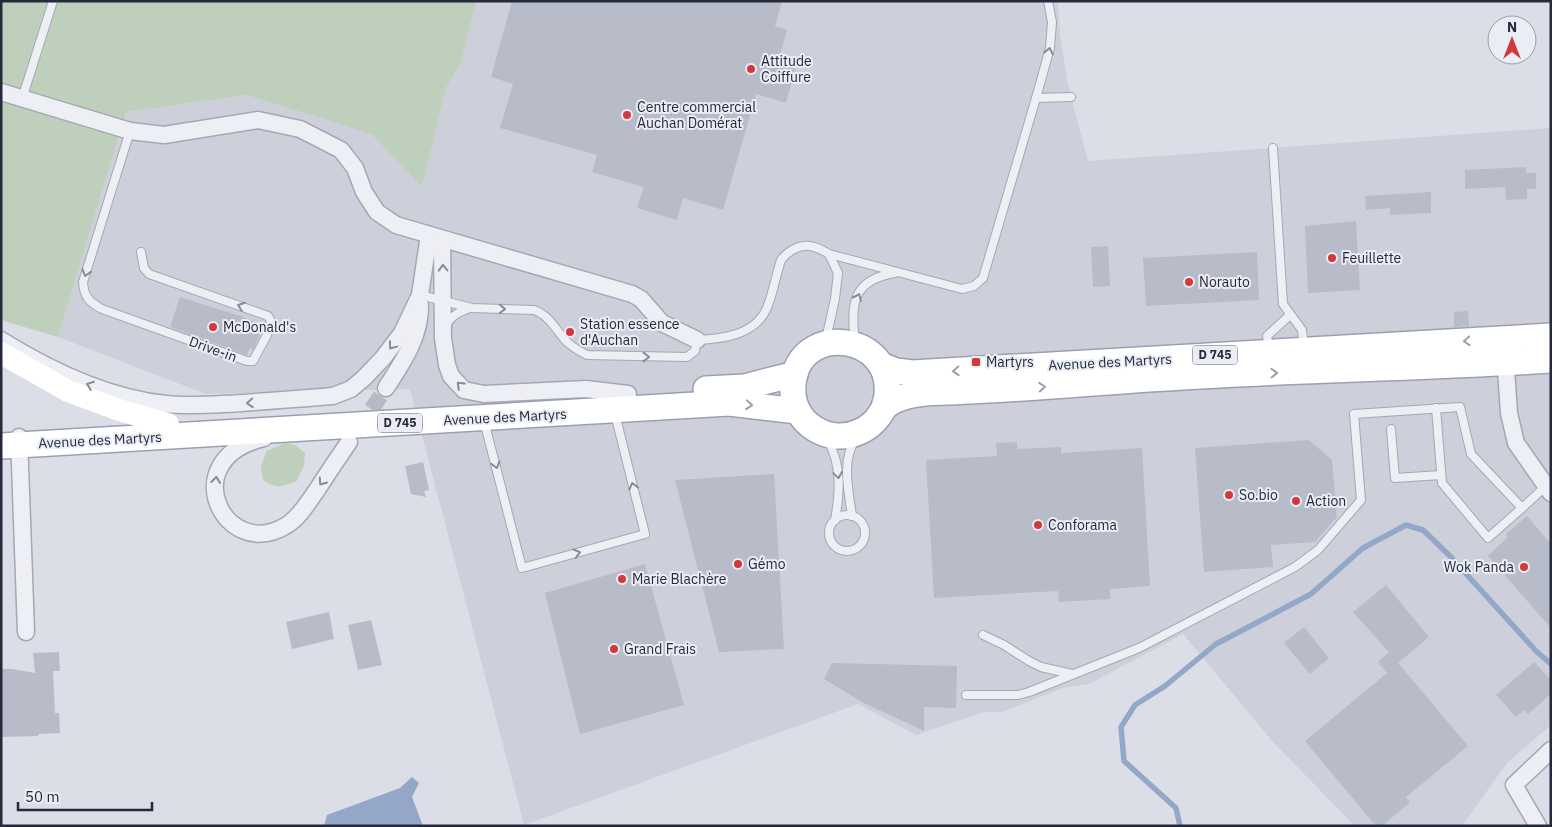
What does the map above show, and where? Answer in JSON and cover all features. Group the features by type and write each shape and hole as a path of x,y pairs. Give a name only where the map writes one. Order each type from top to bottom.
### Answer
{"main road":[{"name":"Avenue des Martyrs","path":"881,365 896,371 912,373 1551,336"},
{"path":"840,342 855,344 874,356 881,365 886,378 887,393 884,407 878,417 862,430 843,436 824,433 813,428 798,411 792,386 795,374 801,361 811,351 824,344 840,342"},
{"path":"1,354 68,391 119,410 168,424"},
{"name":"Avenue des Martyrs","path":"884,407 897,399 937,392 1201,376 1551,360"},
{"name":"Avenue des Martyrs","path":"10,439 315,427 484,418 744,387 795,374"},
{"name":"Avenue des Martyrs","path":"10,439 168,424 621,402 729,403 798,411"}],"street":[{"path":"1,92 130,131 164,135 258,120 300,129 341,150 355,168 364,192 377,212 396,225 632,294 641,299 662,323 697,340"},
{"path":"1,340 50,368 89,385 127,398 167,404 201,405 333,396 351,389 383,358 402,333 420,295 436,238"},
{"path":"436,238 443,301 443,332 447,365 451,376 464,390 484,394 586,389 621,402"},
{"path":"386,388 406,356 417,330 420,313 420,295"},
{"path":"1504,338 1510,413 1516,443 1548,490"},
{"path":"315,427 256,440 240,446 230,453 217,472 215,484 216,497 220,508 231,523 249,531 260,533 270,532 289,524 301,512 349,442"},
{"path":"10,439 26,632"},
{"path":"1538,826 1514,785 1551,750"}],"lane":[{"path":"22,99 53,1"},
{"path":"420,295 472,308 534,310 541,312 567,342 587,355 687,357 695,351 697,340 721,339 736,335 759,320 767,308 781,260 786,253 794,249 809,246 829,254 962,289 974,286 983,278 1050,48 1052,22 1048,1"},
{"path":"1036,98 1071,97"},
{"name":"Drive-in","path":"130,131 83,282 83,292 90,302 102,309 247,361 253,361 267,335 271,321 268,316 149,274 144,268 141,252"},
{"path":"1272,148 1283,304 1302,330 1304,350"},
{"path":"824,344 835,299 838,273 829,254"},
{"path":"855,344 852,315 857,297 866,283 880,275 899,272"},
{"path":"443,332 449,319 457,312 472,308"},
{"path":"1235,364 1269,352 1267,336 1290,314"},
{"path":"1201,376 1226,367"},
{"path":"484,418 522,568 645,534 621,402"},
{"path":"966,695 1018,695 1074,674 1140,648 1296,566 1318,550 1360,500 1354,414 1460,407 1471,454 1522,508"},
{"path":"1436,408 1442,483 1488,538 1522,508 1548,490"},
{"path":"1391,429 1395,478 1441,475"},
{"path":"852,516 847,461 851,447 862,430"},
{"path":"824,433 835,452 840,495 835,520"},
{"path":"843,516 852,516 860,521 864,531 862,543 852,550 841,550 832,543 829,532 830,526 835,520 843,516"},
{"path":"983,635 1041,667 1074,674"}],"shaded area":[{"path":"476,1 1058,1 1060,35 1068,85 1088,161 1551,128 1551,725 1507,763 1462,826 1355,826 1273,742 1183,634 1089,684 1063,688 1002,712 985,712 916,735 858,704 524,825 410,389 206,394 58,337 126,112 246,95 371,134 422,187 446,88 461,63"}],"green space":[{"path":"1,1 476,1 461,63 446,88 422,187 371,134 246,95 126,112 58,337 1,320"},
{"path":"285,443 295,445 305,453 304,465 297,481 283,486 271,485 263,480 261,466 267,451"}],"water":[{"path":"412,777 419,783 412,797 423,826 324,826 327,815 400,788"}],"building":[{"name":"Centre commercial Auchan Domérat","path":"512,1 782,1 775,26 787,30 779,58 797,63 786,103 756,94 723,210 683,198 677,220 637,208 644,187 592,172 597,155 500,128 513,84 491,77"},
{"path":"1526,167 1526,173 1536,173 1536,189 1527,189 1527,199 1506,200 1505,187 1465,189 1465,170"},
{"path":"1431,192 1431,213 1390,215 1390,208 1366,210 1365,196"},
{"name":"Feuillette","path":"1356,221 1360,290 1308,293 1305,226"},
{"path":"1108,246 1110,286 1093,287 1091,247"},
{"path":"1257,252 1259,300 1146,306 1143,258"},
{"name":"McDonald's","path":"180,297 243,317 264,326 253,350 250,347 247,355 170,327"},
{"path":"1468,311 1469,326 1454,327 1454,312"},
{"path":"1309,440 1332,460 1337,517 1315,542 1271,545 1273,567 1204,572 1195,448"},
{"name":"Conforama","path":"1017,442 1017,449 1061,447 1061,453 1142,448 1150,586 1110,589 1110,599 1059,602 1058,591 934,598 926,460 997,456 996,443"},
{"path":"423,462 429,490 424,491 426,497 411,494 405,466"},
{"name":"Gémo","path":"774,474 784,649 719,652 675,480"},
{"name":"Wok Panda","path":"1527,516 1551,544 1551,628 1488,556 1508,537 1506,534"},
{"name":"Grand Frais","path":"645,564 684,705 580,734 545,593"},
{"path":"1386,585 1429,637 1398,663 1468,746 1406,797 1410,802 1382,826 1376,826 1305,741 1387,673 1378,662 1389,652 1353,612"},
{"path":"329,612 334,639 292,649 286,622"},
{"path":"371,620 382,665 358,670 348,625"},
{"path":"1304,627 1329,658 1310,674 1284,643"},
{"path":"59,652 60,671 53,671 55,713 59,713 60,733 39,734 38,736 1,737 1,669 35,673 33,653"},
{"path":"1534,662 1551,680 1551,694 1528,714 1524,710 1516,717 1496,695"},
{"path":"832,663 957,666 956,708 924,707 924,731 862,702 824,679"}],"waterway":[{"path":"1180,826 1176,808 1124,761 1121,727 1135,705 1165,686 1216,644 1311,594 1363,548 1406,525 1423,530 1450,556 1536,651 1551,664"}],"tunnel":[{"path":"358,429 386,388"}],"place":[{"name":"Attitude Coiffure","path":"751,69"},
{"name":"Centre commercial Auchan Domérat","path":"627,115"},
{"name":"Feuillette","path":"1332,258"},
{"name":"Norauto","path":"1189,282"},
{"name":"McDonald's","path":"213,327"},
{"name":"Station essence d'Auchan","path":"570,332"},
{"name":"Martyrs","path":"976,362"},
{"name":"So.bio","path":"1229,495"},
{"name":"Action","path":"1296,501"},
{"name":"Conforama","path":"1038,525"},
{"name":"Gémo","path":"738,564"},
{"name":"Wok Panda","path":"1524,567"},
{"name":"Marie Blachère","path":"622,579"},
{"name":"Grand Frais","path":"614,649"}]}
